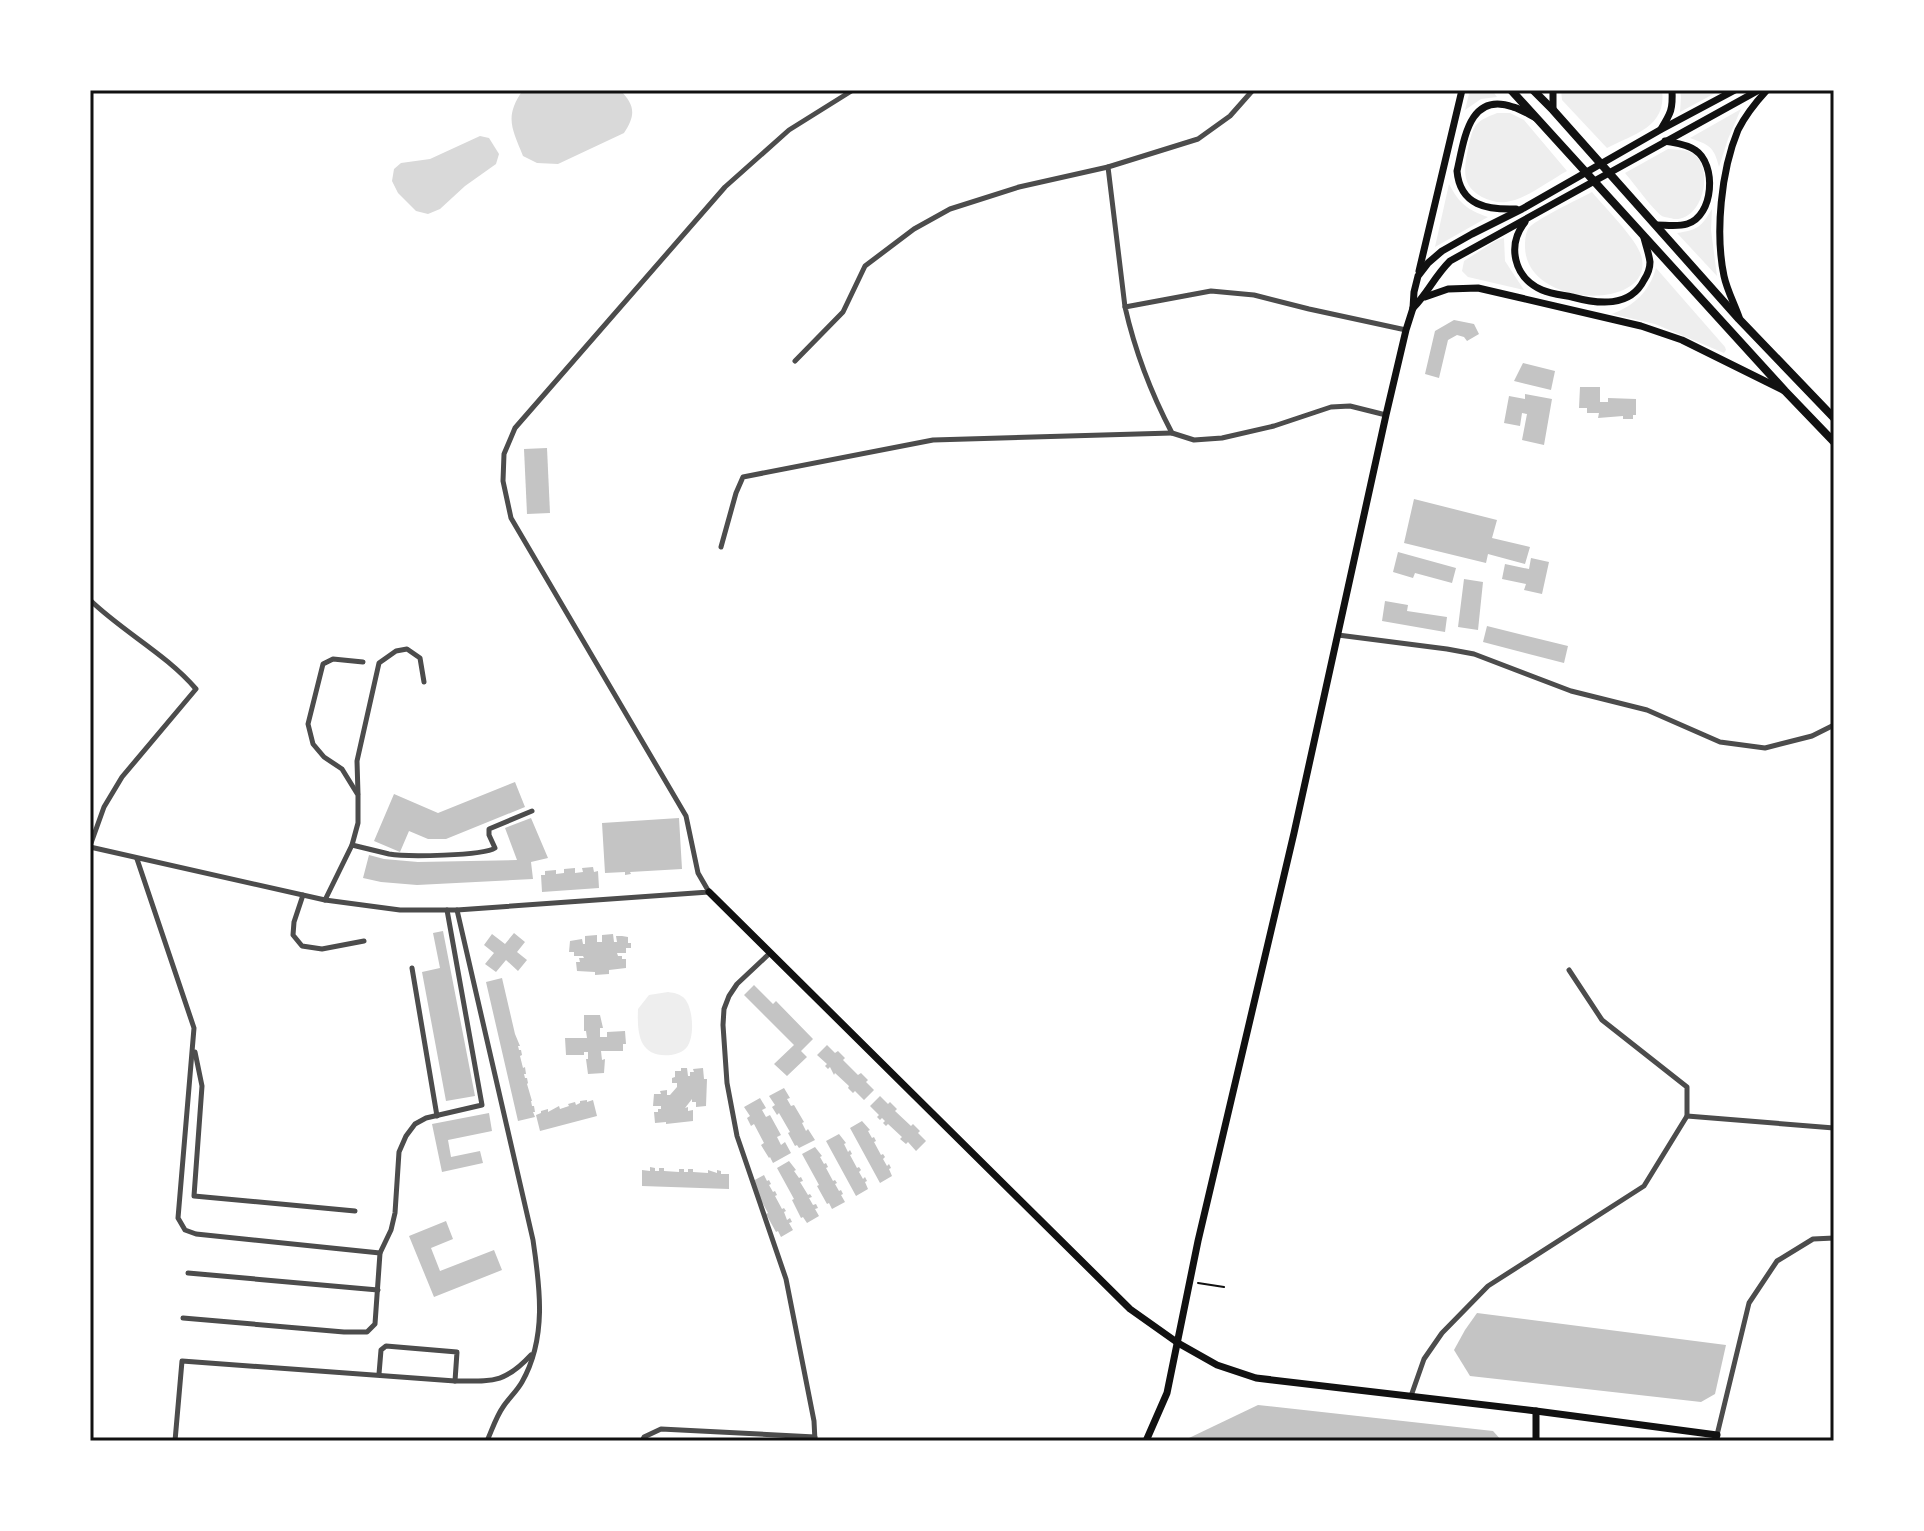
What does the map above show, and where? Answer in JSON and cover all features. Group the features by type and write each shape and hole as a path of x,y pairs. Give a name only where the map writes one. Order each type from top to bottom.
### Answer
{"main road":[{"path":"1146,1441 1167,1393 1198,1241 1462,90"},
{"path":"1511,90 1834,442"},
{"path":"1533,90 1739,319 1834,418"},
{"path":"1553,90 1553,110"},
{"path":"1660,130 1671,113 1672,90"},
{"path":"1418,276 1442,251 1735,90"},
{"path":"1413,308 1425,297 1437,274 1450,261 1759,90"},
{"path":"1739,319 1724,276 1719,238 1721,206 1739,129 1767,90"},
{"path":"1522,209 1481,207 1463,190 1457,179 1457,171 1468,124 1473,115 1485,107 1511,106 1538,119"},
{"path":"1656,225 1688,224 1698,218 1708,199 1705,160 1697,150 1665,141"},
{"path":"1528,218 1516,235 1514,245 1518,266 1523,274 1542,290 1585,301 1616,302 1626,299 1641,286 1650,268 1643,236"},
{"path":"1425,297 1448,289 1478,288 1641,326 1682,340 1785,391"},
{"path":"709,892 1130,1309 1178,1343 1217,1365 1256,1378 1536,1411 1718,1438"},
{"path":"1536,1411 1536,1441"}],"street":[{"path":"90,600 110,619 182,673 196,689 122,777 104,807 90,846 325,900 400,910 457,910 709,892 698,873 686,816 511,518 503,481 504,454 515,428 725,187 789,130 853,90"},
{"path":"795,361 843,312 865,266 914,229 964,204 1019,187 1108,167 1198,139 1230,116 1253,90"},
{"path":"1108,167 1132,340 1157,406 1172,433"},
{"path":"1125,307 1211,291 1254,295 1406,330"},
{"path":"721,547 743,477 933,440 1172,433 1194,440 1222,438 1274,426 1331,407 1350,406 1386,415"},
{"path":"1337,635 1474,654 1571,691 1647,710 1720,742 1765,748 1812,736 1834,725"},
{"path":"325,900 352,845 358,823 357,761 379,663 396,651 407,649 420,658 424,682"},
{"path":"358,795 342,769 324,757 313,744 308,724 323,664 333,659 363,662"},
{"path":"352,845 392,854 492,851 495,848 489,829 532,811"},
{"path":"137,858 194,1028 178,1218 185,1230 196,1234 380,1253"},
{"path":"303,895 293,935 302,946 322,949 364,941"},
{"path":"183,1318 344,1332 367,1332 375,1324 380,1253 395,1213 399,1152 406,1136 415,1124 426,1118 482,1105 447,910"},
{"path":"457,910 533,1240 539,1279 540,1308 535,1351 522,1382 501,1409 487,1441"},
{"path":"642,1441 661,1429 815,1439 786,1279 737,1136 727,1083 724,1009 737,984 770,953"},
{"path":"412,968 437,1116"},
{"path":"1411,1396 1424,1359 1467,1305 1522,1262 1644,1186 1687,1116 1687,1087 1602,1020 1569,970"},
{"path":"194,1046 202,1086 194,1196 355,1211"},
{"path":"1687,1116 1834,1128"},
{"path":"1718,1438 1749,1303 1777,1261 1813,1239 1834,1238"},
{"path":"188,1273 378,1290"},
{"path":"379,1374 381,1350 386,1346 457,1352 455,1381"},
{"path":"175,1441 182,1361 455,1381 493,1381 516,1371 535,1351"}],"path":[{"path":"1196,1283 1224,1287"}],"shaded area":[{"path":"523,90 620,90 631,105 631,121 624,133 558,164 537,163 523,156 512,123 513,108"},
{"path":"1470,90 1492,90 1497,97 1481,99 1465,110"},
{"path":"1561,90 1662,90 1662,103 1654,121 1646,128 1607,148 1562,100"},
{"path":"1680,90 1721,90 1680,112"},
{"path":"1741,109 1719,167 1710,147 1690,138"},
{"path":"1497,113 1510,113 1524,120 1567,171 1513,200 1494,201 1475,193 1467,182 1465,170 1471,137 1478,123"},
{"path":"480,136 489,138 499,154 496,164 440,209 428,214 416,211 398,193 392,181 394,169 401,163 430,159"},
{"path":"1668,149 1692,153 1703,169 1704,180 1703,192 1693,211 1674,219 1658,213 1625,173"},
{"path":"1449,184 1464,205 1488,217 1435,247"},
{"path":"1592,192 1638,248 1641,273 1630,286 1612,294 1590,296 1567,292 1546,283 1531,268 1525,242 1532,225"},
{"path":"1712,209 1711,230 1717,276 1677,233 1698,227"},
{"path":"1504,238 1505,261 1524,290 1468,277 1462,271 1464,261"},
{"path":"1656,268 1725,347 1724,353 1655,324 1612,314 1640,297"},
{"path":"668,992 681,996 688,1003 691,1036 682,1051 660,1055 652,1053 642,1042 638,1009 649,995"}],"building":[{"path":"1454,320 1474,324 1479,334 1467,341 1457,335 1448,340 1439,378 1425,374 1435,331"},
{"path":"1523,363 1555,371 1551,390 1514,381"},
{"path":"1580,387 1600,387 1600,402 1608,402 1608,398 1636,399 1636,415 1633,419 1623,419 1623,416 1598,418 1599,413 1587,413 1587,408 1579,408"},
{"path":"1525,394 1552,399 1544,445 1522,440 1527,414 1522,413 1520,426 1504,423 1509,396 1525,399"},
{"path":"547,448 550,513 527,514 524,449"},
{"path":"1414,499 1497,520 1492,538 1530,547 1525,564 1488,554 1486,563 1404,543"},
{"path":"1398,552 1456,568 1452,583 1415,573 1413,578 1393,572"},
{"path":"1531,558 1549,562 1542,594 1524,590 1526,584 1502,579 1505,564 1529,569"},
{"path":"1464,579 1483,582 1478,630 1458,627"},
{"path":"1385,601 1408,605 1407,611 1447,617 1445,632 1382,621"},
{"path":"1487,626 1568,646 1564,663 1483,642"},
{"path":"515,782 525,807 446,839 428,839 409,831 400,852 374,841 394,794 438,813"},
{"path":"531,818 548,858 531,862 533,879 417,885 363,878 369,855 418,862 517,860 505,828"},
{"path":"679,818 682,869 630,872 625,875 625,872 605,873 602,823"},
{"path":"593,867 594,872 598,871 599,888 542,892 541,875 545,875 545,871 556,870 556,874 575,868 575,873 583,872 582,868"},
{"path":"443,931 475,1096 446,1101 422,972 440,968 433,933"},
{"path":"514,933 525,942 517,952 527,960 518,971 506,960 496,972 485,964 494,953 484,945 492,934 505,944"},
{"path":"613,934 614,942 617,942 616,936 622,936 628,937 628,943 631,943 626,953 617,953 626,959 626,968 595,975 595,972 577,971 576,962 584,958 569,952 570,941 582,939 585,944 585,936 597,935 597,942 602,942 602,935"},
{"path":"502,978 535,1112 535,1117 518,1121 486,982"},
{"path":"754,985 773,1004 776,1001 813,1039 801,1051 807,1057 787,1076 774,1064 794,1045 744,995"},
{"path":"584,1015 600,1015 603,1028 600,1028 600,1037 607,1037 607,1032 625,1031 623,1051 601,1051 602,1060 605,1059 604,1073 588,1074 588,1052 584,1055 566,1055 565,1038 587,1038"},
{"path":"827,1045 835,1053 838,1051 858,1075 861,1073 868,1080 866,1082 874,1090 864,1100 834,1075 817,1055"},
{"path":"681,1068 687,1068 690,1076 693,1069 703,1068 704,1079 707,1079 706,1106 696,1107 692,1099 685,1108 693,1110 693,1121 655,1123 654,1112 658,1112 661,1106 653,1106 654,1094 667,1090 667,1095 670,1095 677,1087 677,1083 672,1083 672,1078 675,1071 681,1071"},
{"path":"784,1088 791,1106 794,1105 806,1131 808,1129 815,1140 799,1148 795,1146 779,1113 777,1115 772,1107 775,1105 769,1096"},
{"path":"880,1096 920,1131 918,1133 926,1141 916,1151 900,1139 902,1137 888,1124 886,1126 882,1118 877,1117 879,1115 870,1106"},
{"path":"760,1098 766,1108 762,1110 766,1117 770,1115 781,1135 777,1137 781,1145 785,1142 791,1153 773,1163 761,1145 764,1143 754,1124 751,1126 747,1118 750,1116 744,1107"},
{"path":"593,1100 597,1116 540,1131 536,1115 541,1111 548,1109 548,1112 559,1106 560,1109"},
{"path":"489,1113 492,1131 448,1140 451,1157 480,1151 483,1163 442,1172 432,1124"},
{"path":"862,1121 891,1168 892,1176 880,1183 850,1128"},
{"path":"839,1134 861,1170 863,1179 865,1177 867,1181 868,1189 856,1196 826,1141"},
{"path":"815,1147 843,1194 845,1202 832,1209 802,1154"},
{"path":"789,1161 812,1197 809,1198 813,1205 816,1204 818,1208 815,1209 819,1216 807,1223 801,1218 777,1168"},
{"path":"650,1167 655,1171 664,1168 664,1171 679,1172 679,1169 684,1169 684,1172 688,1169 708,1173 708,1170 721,1171 721,1174 729,1174 729,1189 642,1186 642,1170 650,1171"},
{"path":"764,1175 786,1211 787,1220 790,1218 792,1222 789,1223 793,1230 781,1237 751,1182"},
{"path":"446,1221 453,1239 431,1248 440,1271 494,1250 502,1270 434,1297 409,1236"},
{"path":"1477,1313 1726,1345 1715,1394 1701,1402 1470,1376 1454,1350"},
{"path":"1258,1405 1493,1431 1502,1441 1187,1441"}]}
